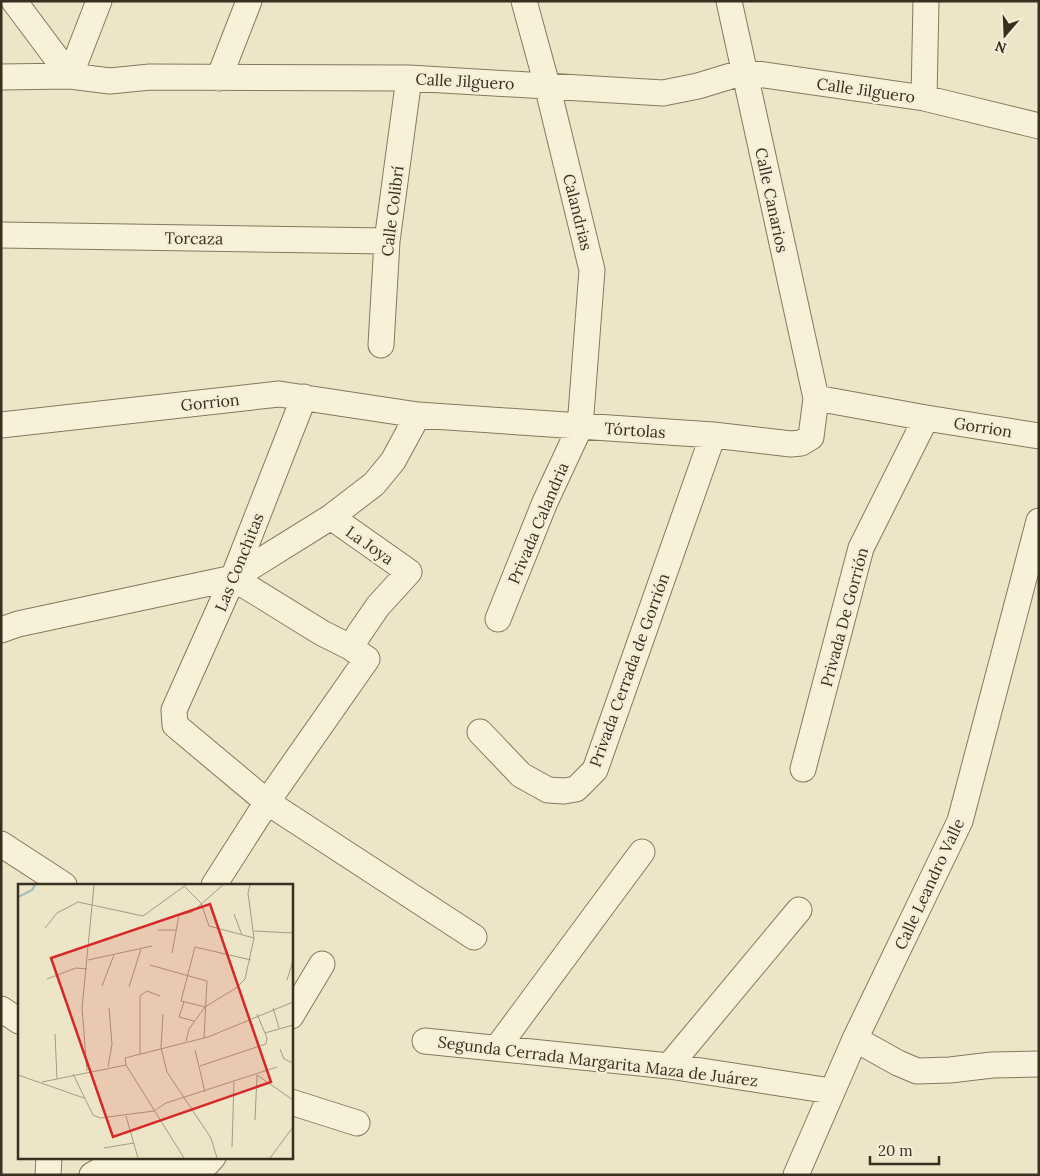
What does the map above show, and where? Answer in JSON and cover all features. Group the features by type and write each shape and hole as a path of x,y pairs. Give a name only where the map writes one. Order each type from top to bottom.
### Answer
{"street":[{"path":"14,1 70,76"},
{"path":"70,76 99,1"},
{"path":"219,78 249,1"},
{"name":"Calandrias","path":"524,1 547,85 592,270 580,427"},
{"name":"Calle Canarios","path":"728,1 816,398"},
{"path":"924,98 926,1"},
{"name":"Calle Jilguero","path":"1,77 70,76 110,81 150,77 409,78 663,93 698,86 744,72 924,98 1039,126"},
{"name":"Calle Colibrí","path":"380,345 387,241 409,78"},
{"name":"Torcaza","path":"1,235 387,241"},
{"name":"Gorrion","path":"1,425 278,394 418,415"},
{"name":"Las Conchitas","path":"267,802 175,725 174,710 233,578 304,397"},
{"name":"Gorrion","path":"816,398 1039,436"},
{"name":"Tórtolas","path":"418,415 713,435 791,444 801,443 811,437 816,398"},
{"path":"1,630 18,624 233,578 331,518 374,484 384,474 418,415"},
{"name":"Privada De Gorrión","path":"803,769 861,548 926,418"},
{"name":"Privada Calandria","path":"498,619 545,502 580,427"},
{"name":"Privada Cerrada de Gorrión","path":"480,732 521,775 548,790 564,791 576,789 595,770 713,435"},
{"name":"La Joya","path":"331,518 409,572 378,606 359,653"},
{"name":"Calle Leandro Valle","path":"796,1175 854,1038 960,821 1039,521"},
{"path":"215,884 359,653 322,633 233,578"},
{"path":"267,802 474,937"},
{"path":"1,844 62,884"},
{"path":"497,1048 642,852"},
{"path":"669,1066 799,910"},
{"path":"292,1014 322,964"},
{"path":"1,1009 18,1019"},
{"path":"854,1038 898,1063 917,1071 950,1070 992,1065 1039,1064"},
{"name":"Segunda Cerrada Margarita Maza de Juárez","path":"425,1040 669,1066 831,1091"},
{"path":"292,1102 357,1123"},
{"path":"48,1175 49,1158"},
{"path":"92,1175 106,1167 123,1161 189,1171 201,1170 211,1158"}]}
